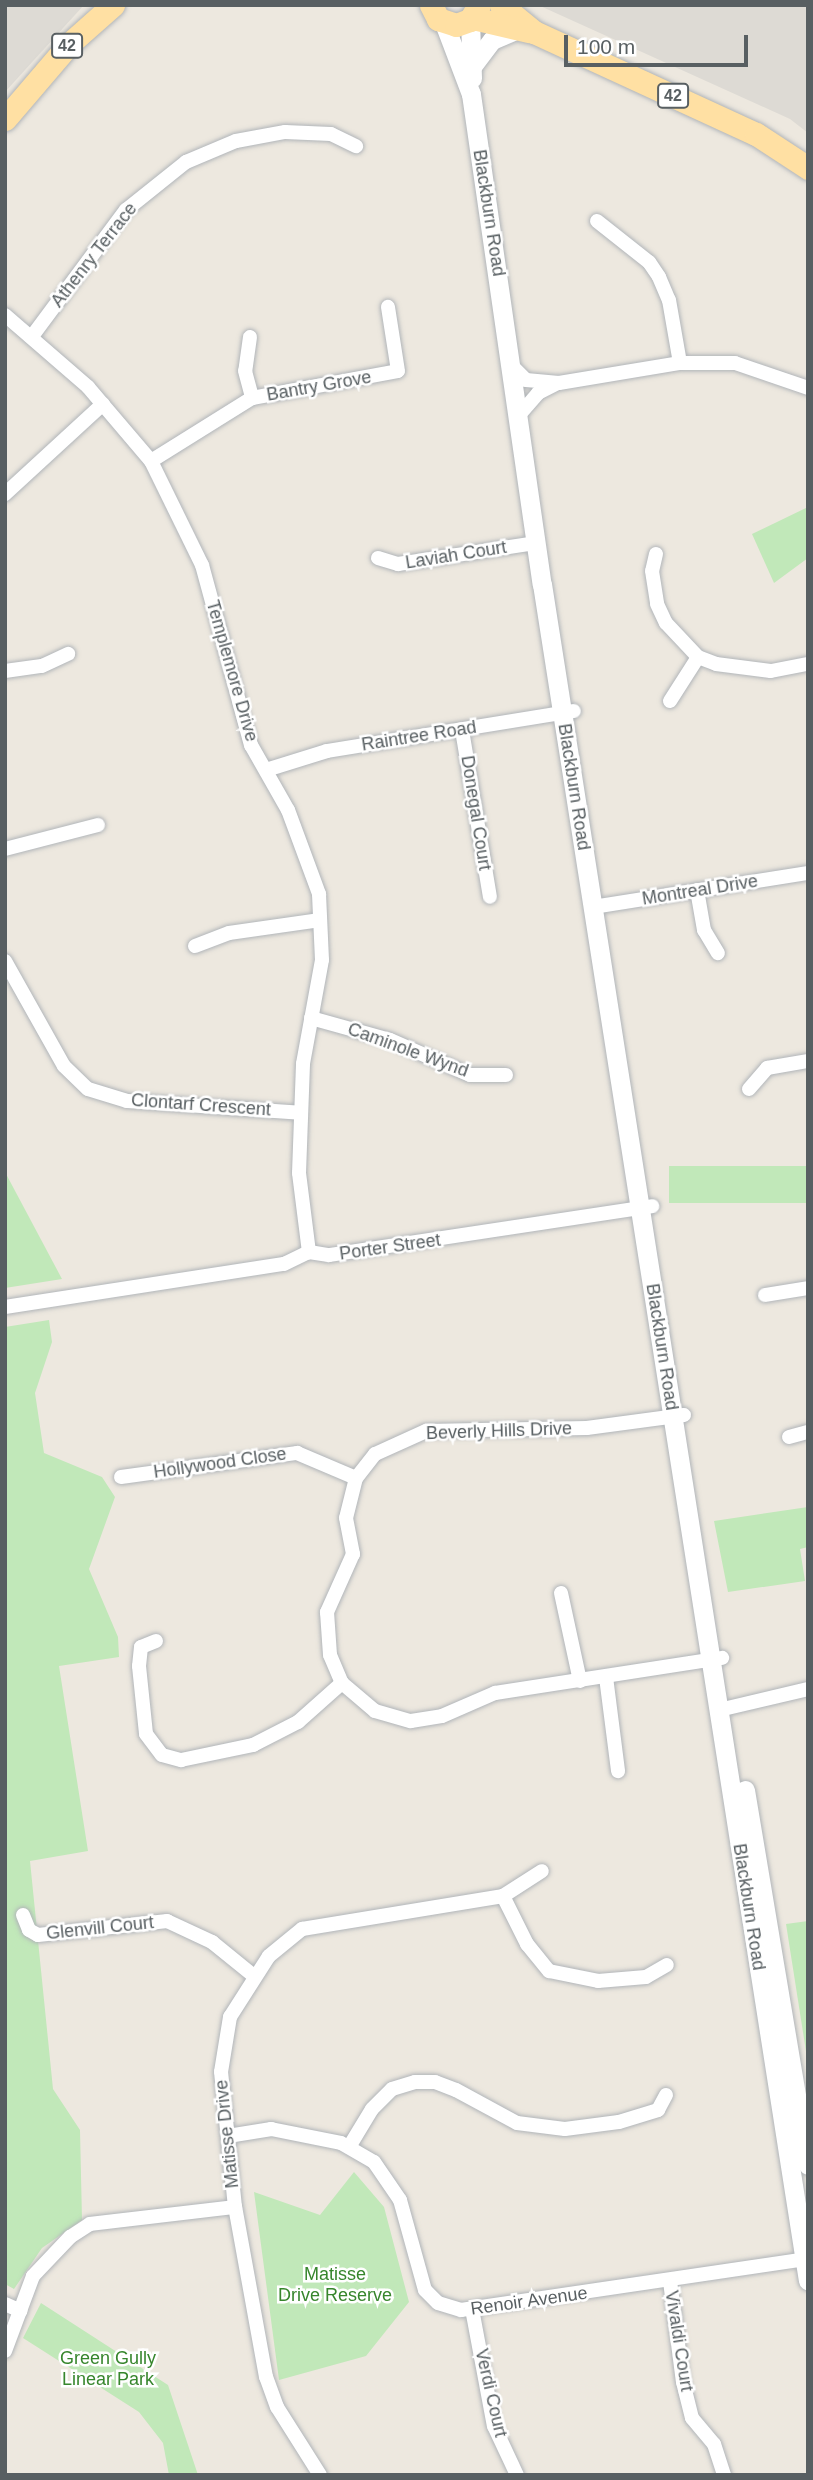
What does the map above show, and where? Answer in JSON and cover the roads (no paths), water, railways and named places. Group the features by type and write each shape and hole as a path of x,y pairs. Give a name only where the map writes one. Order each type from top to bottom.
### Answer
{"main road":[{"name":"42","path":"5,118 29,94 69,44 113,5"},
{"name":"42","path":"501,5 526,31"},
{"name":"42","path":"434,11 460,25 474,14 526,31 756,134 808,168"},
{"name":"Blackburn Road","path":"434,11 471,94"},
{"name":"Blackburn Road","path":"474,14 471,94 514,368 536,543 568,712 600,906 725,1708 808,2280"},
{"path":"473,65 492,40 526,31"},
{"name":"42","path":"5,132 29,94"},
{"name":"Blackburn Road","path":"520,414 553,569 568,712"},
{"name":"Blackburn Road","path":"725,1708 808,2165"}],"street":[{"name":"Athenry Terrace","path":"33,335 126,210 186,162 236,141 285,132 331,134 356,146"},
{"path":"597,221 649,262 659,277 669,300 680,363"},
{"name":"Bantry Grove","path":"151,461 252,398 398,371 388,307"},
{"name":"Templemore Drive","path":"5,315 33,335 103,404 151,461 202,565 251,745 288,810 319,894 322,960 311,1018 301,1113 299,1173 309,1252"},
{"path":"250,337 246,371 252,398"},
{"path":"514,368 526,380 559,383 680,363 735,363 760,368 808,388"},
{"path":"520,414 538,393 559,383"},
{"path":"5,494 103,404"},
{"name":"Laviah Court","path":"378,558 398,564 536,543"},
{"path":"656,554 652,571 657,604 666,623 698,657 716,664 771,671 808,664"},
{"path":"5,671 42,666 68,654"},
{"path":"670,701 698,657"},
{"name":"Raintree Road","path":"266,770 327,751 568,712"},
{"name":"Donegal Court","path":"462,730 490,897"},
{"path":"5,849 98,825"},
{"name":"Montreal Drive","path":"600,906 808,873"},
{"path":"697,890 704,930 718,953"},
{"path":"195,946 229,933 320,920"},
{"name":"Clontarf Crescent","path":"5,961 64,1066 88,1089 127,1101 301,1113"},
{"name":"Caminole Wynd","path":"311,1018 390,1040 470,1075 506,1075"},
{"path":"749,1089 767,1068 808,1061"},
{"name":"Porter Street","path":"5,1307 284,1264 309,1252 329,1255 646,1207"},
{"path":"765,1295 808,1288"},
{"name":"Beverly Hills Drive","path":"678,1416 587,1428 426,1430 374,1454 356,1478 346,1518 353,1554 327,1612 330,1655 342,1683 375,1711 411,1721 442,1716 495,1693 717,1659"},
{"path":"789,1437 808,1432"},
{"name":"Hollywood Close","path":"121,1477 297,1452 356,1478"},
{"path":"561,1593 580,1681"},
{"path":"156,1641 141,1647 146,1734 162,1755 181,1760 253,1745 298,1722 342,1683"},
{"path":"606,1677 618,1771"},
{"path":"725,1708 808,1689"},
{"name":"Matisse Drive","path":"320,2475 277,2407 266,2377 235,2207 221,2072 230,2017 269,1956 302,1929 503,1896 542,1871"},
{"path":"503,1896 527,1944 548,1971 598,1981 646,1977 667,1965"},
{"name":"Glenvill Court","path":"23,1915 29,1930 38,1935 167,1921 212,1942 256,1977"},
{"path":"349,2147 372,2109 392,2089 415,2082 435,2082 456,2090 517,2123 565,2129 619,2122 658,2110 666,2095"},
{"name":"Renoir Avenue","path":"228,2136 271,2129 349,2147 374,2162 400,2200 425,2290 438,2303 472,2309 805,2259"},
{"path":"5,2351 33,2276 69,2237 90,2224 235,2207"},
{"name":"Vivaldi Court","path":"670,2281 692,2418 714,2444 724,2475"},
{"path":"5,2304 21,2311"},
{"name":"Verdi Court","path":"472,2309 494,2426 517,2475"}],"park label":[{"name":"Matisse Drive Reserve","path":"335,2285"},
{"name":"Green Gully Linear Park","path":"108,2369"}]}
